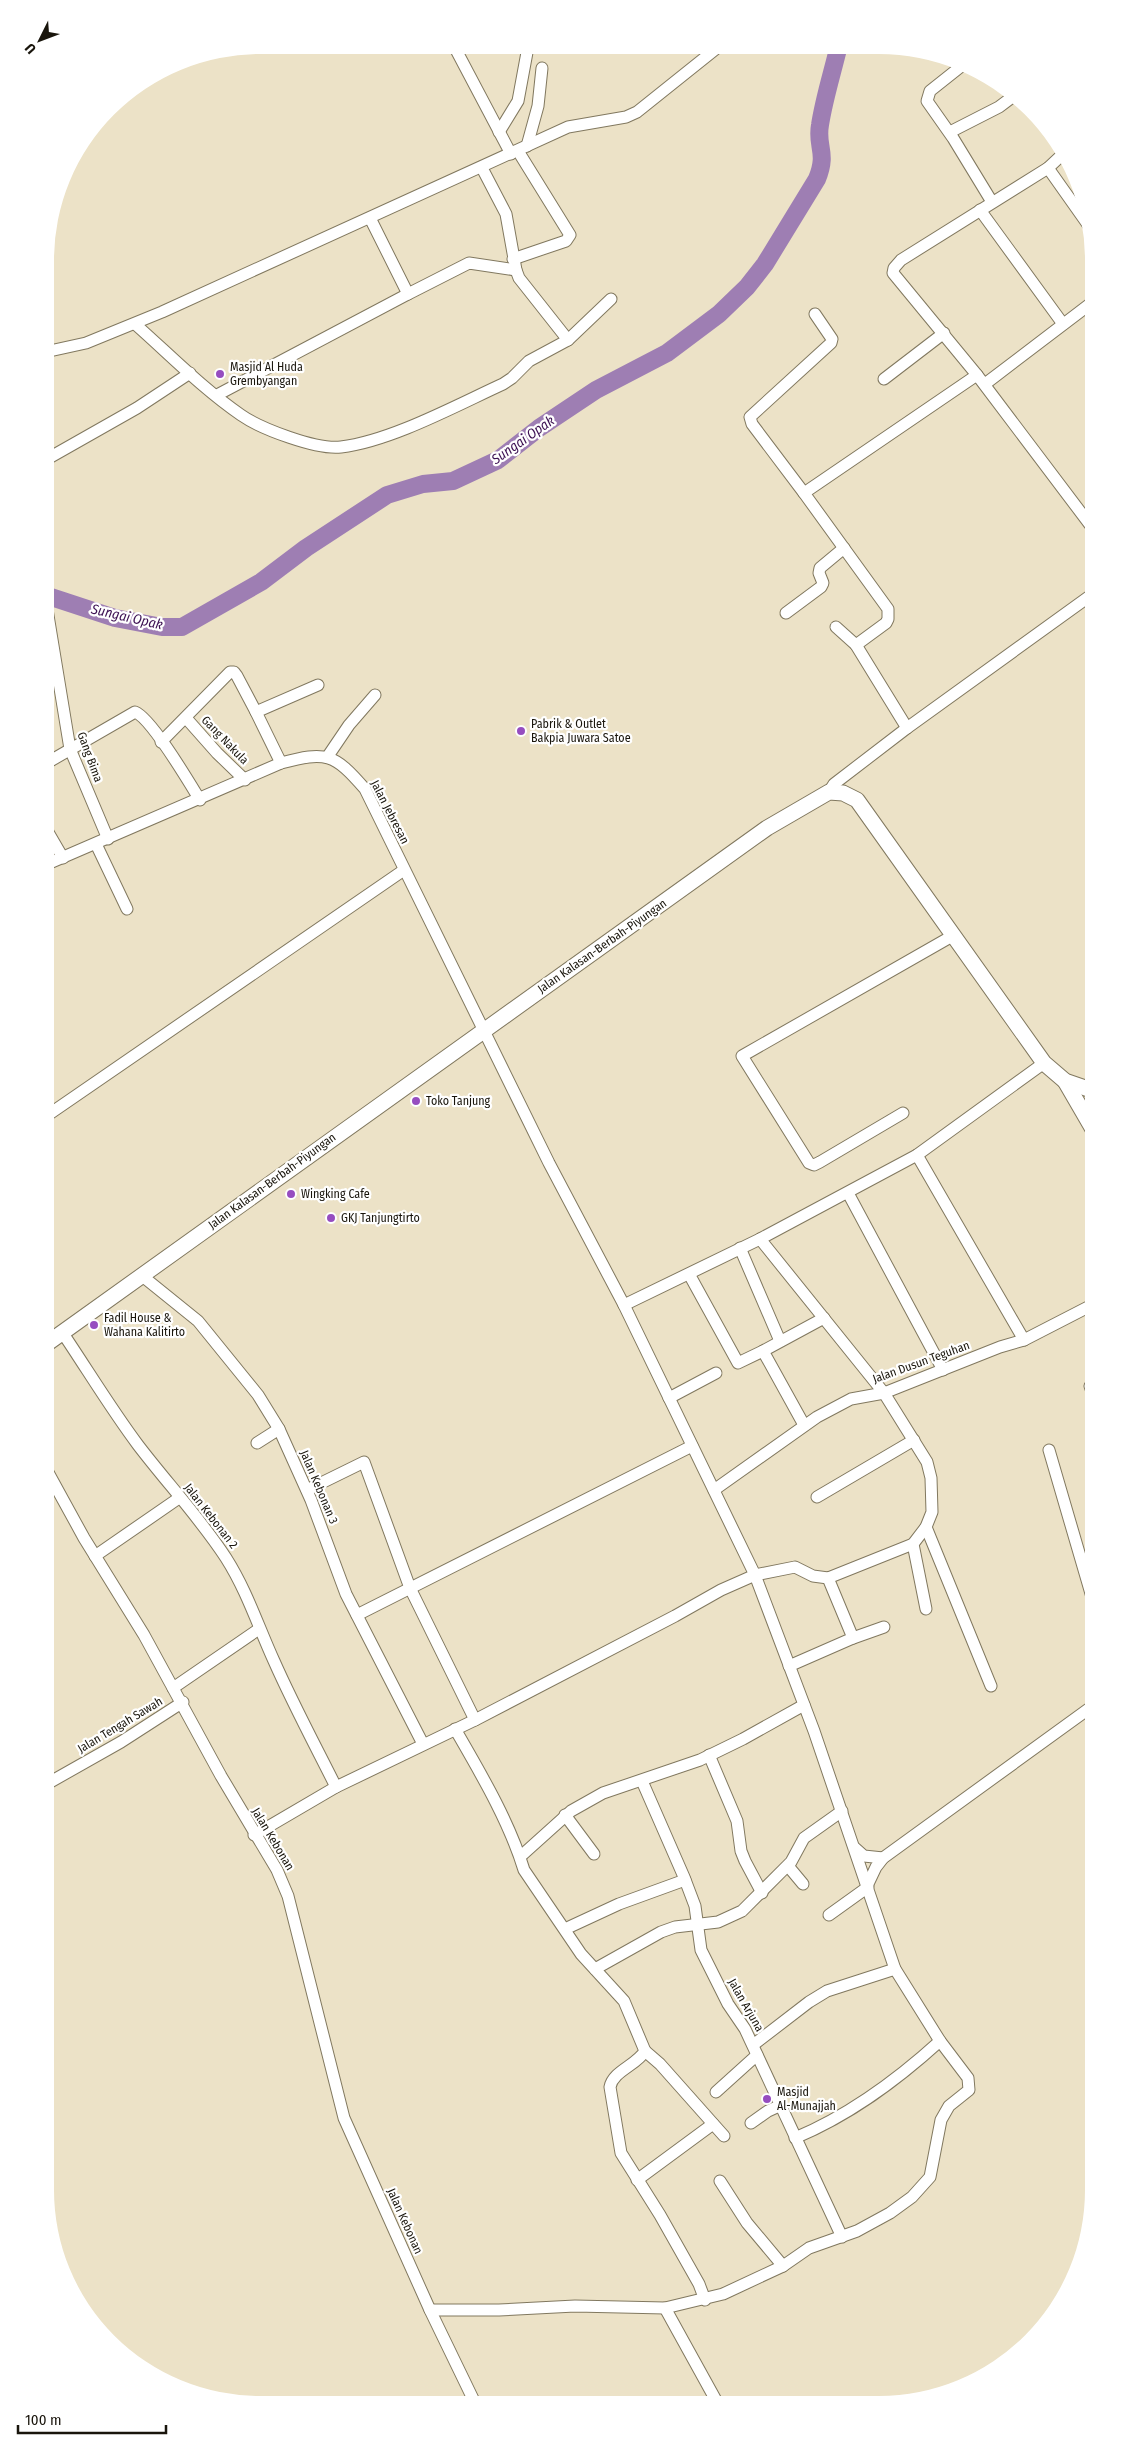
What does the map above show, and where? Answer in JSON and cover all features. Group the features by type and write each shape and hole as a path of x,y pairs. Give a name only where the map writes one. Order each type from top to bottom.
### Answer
{"street":[{"path":"217,395 469,263 515,265 566,241 570,235 519,150 499,132 458,54"},
{"path":"499,132 518,101 527,54"},
{"path":"54,350 86,343 135,324 482,168 568,127 626,117 636,112 709,54"},
{"path":"519,150 538,106 542,68"},
{"path":"958,69 927,96 929,105 950,132 992,202"},
{"path":"950,132 999,107 1009,100"},
{"path":"1059,159 1048,168 901,260 894,268 893,273 896,279 944,333 985,384 1085,518"},
{"path":"482,168 506,214 515,265 525,288 565,338"},
{"path":"1048,168 1077,203"},
{"path":"980,210 1063,324"},
{"path":"370,218 408,294"},
{"path":"135,324 242,416 290,438 326,448 341,448 367,442 435,416 503,384 529,361 565,338 611,299"},
{"path":"985,384 1085,308"},
{"path":"815,314 832,339 831,343 750,417 752,424 886,605 888,612 886,622 856,646"},
{"path":"884,379 944,333"},
{"path":"54,455 137,408 190,373"},
{"path":"804,493 977,375"},
{"path":"786,613 821,587 823,583 819,573 820,568 844,548"},
{"path":"1085,599 907,728 834,784 829,792 843,793 857,800 1044,1063 1065,1081 1085,1115"},
{"path":"836,627 856,646 907,728"},
{"name":"Gang Bima","path":"54,647 70,749 108,839"},
{"path":"162,742 231,671 237,676 281,763"},
{"path":"256,712 318,685"},
{"path":"54,862 200,800 281,763 315,755 328,756 348,725 375,695"},
{"path":"54,759 135,712 145,720 162,742 200,800"},
{"name":"Gang Nakula","path":"186,718 217,753 245,780"},
{"name":"Jalan Jebresan","path":"328,756 349,770 365,789 483,1030 624,1305 714,1490 755,1575 842,1811 895,1969 940,2041 968,2078 970,2088 949,2106 941,2120 930,2177 912,2197 890,2213 842,2237"},
{"name":"Jalan Kalasan-Berbah-Piyungan","path":"54,1338 766,828 829,792"},
{"path":"54,842 63,858"},
{"path":"96,844 127,909"},
{"path":"54,1110 404,870"},
{"path":"902,1113 814,1165 809,1163 742,1056 954,935"},
{"path":"624,1305 760,1239 917,1154 1044,1063"},
{"path":"1065,1081 1085,1088"},
{"path":"1080,1105 1085,1100"},
{"path":"917,1154 1024,1340"},
{"path":"848,1193 943,1370"},
{"path":"254,1835 336,1787 475,1720 721,1590 755,1575 795,1567 813,1576 828,1578 913,1544 926,1527 932,1512 931,1478 927,1462 884,1393 760,1239"},
{"path":"740,1248 780,1341"},
{"path":"689,1274 738,1363 824,1318"},
{"name":"Jalan Kebonan 3","path":"141,1275 198,1321 258,1395 279,1429 307,1490 339,1576 423,1744"},
{"name":"Jalan Dusun Teguhan","path":"714,1490 804,1425 851,1399 884,1393 1024,1340 1085,1309"},
{"name":"Jalan Kebonan 2","path":"62,1332 126,1429 179,1498 204,1526 227,1559 251,1604 259,1629 285,1686 336,1787"},
{"path":"763,1351 804,1425"},
{"path":"669,1398 716,1372"},
{"path":"257,1443 279,1429"},
{"path":"817,1497 914,1440"},
{"path":"357,1615 692,1446"},
{"path":"1049,1450 1085,1573"},
{"path":"307,1490 364,1462 410,1588 475,1720"},
{"name":"Jalan Kebonan","path":"54,1483 95,1556 183,1702 254,1835 278,1870 288,1896 344,2118 430,2310 472,2396"},
{"path":"95,1556 179,1498"},
{"path":"926,1527 990,1686"},
{"path":"913,1544 926,1609"},
{"path":"828,1578 853,1638"},
{"path":"789,1666 853,1638 884,1627"},
{"path":"173,1688 259,1629"},
{"name":"Jalan Tengah Sawah","path":"54,1780 121,1742 183,1702"},
{"path":"521,1856 566,1816 603,1793 642,1781 709,1755 804,1705"},
{"path":"829,1915 868,1886 876,1867 883,1858 1085,1712"},
{"path":"455,1729 500,1812 521,1856 524,1870 581,1954 624,2001 644,2051 660,2064 724,2136"},
{"path":"709,1755 737,1821 743,1856 762,1893"},
{"name":"Jalan Arjuna","path":"642,1781 685,1880 694,1906 698,1938 707,1964 755,2050 842,2237"},
{"path":"595,1969 661,1932 696,1924 718,1922 742,1911 788,1866 798,1853 804,1838 842,1811"},
{"path":"566,1816 594,1854"},
{"path":"855,1848 864,1856 883,1858"},
{"path":"788,1866 803,1884"},
{"path":"565,1929 619,1904 685,1880"},
{"path":"716,2092 755,2050 809,2002 827,1991 895,1969"},
{"path":"795,2138 822,2127 872,2097 888,2086 940,2041"},
{"path":"644,2051 637,2061 611,2081 610,2086 621,2153 660,2215 705,2300"},
{"path":"752,2123 768,2111 781,2105"},
{"path":"637,2180 713,2124"},
{"path":"720,2181 747,2223 782,2266"},
{"path":"430,2310 499,2310 576,2306 665,2308 705,2300 723,2294 782,2266 809,2248 826,2240 842,2237"},
{"path":"665,2308 714,2396"}],"waterway":[{"name":"Sungai Opak","path":"54,598 115,618 162,627 182,627 261,582 306,548 387,495 423,484 453,481 498,460 539,428 596,390 667,353 719,314 747,287 765,264 817,179 822,162 819,139 820,125 837,54"}],"place":[{"name":"Masjid Al Huda Grembyangan","path":"220,374"},
{"name":"Pabrik & Outlet Bakpia Juwara Satoe","path":"521,731"},
{"name":"Toko Tanjung","path":"416,1101"},
{"name":"Wingking Cafe","path":"291,1194"},
{"name":"GKJ Tanjungtirto","path":"331,1218"},
{"name":"Fadil House & Wahana Kalitirto","path":"94,1325"},
{"name":"Masjid Al-Munajjah","path":"767,2099"}]}
